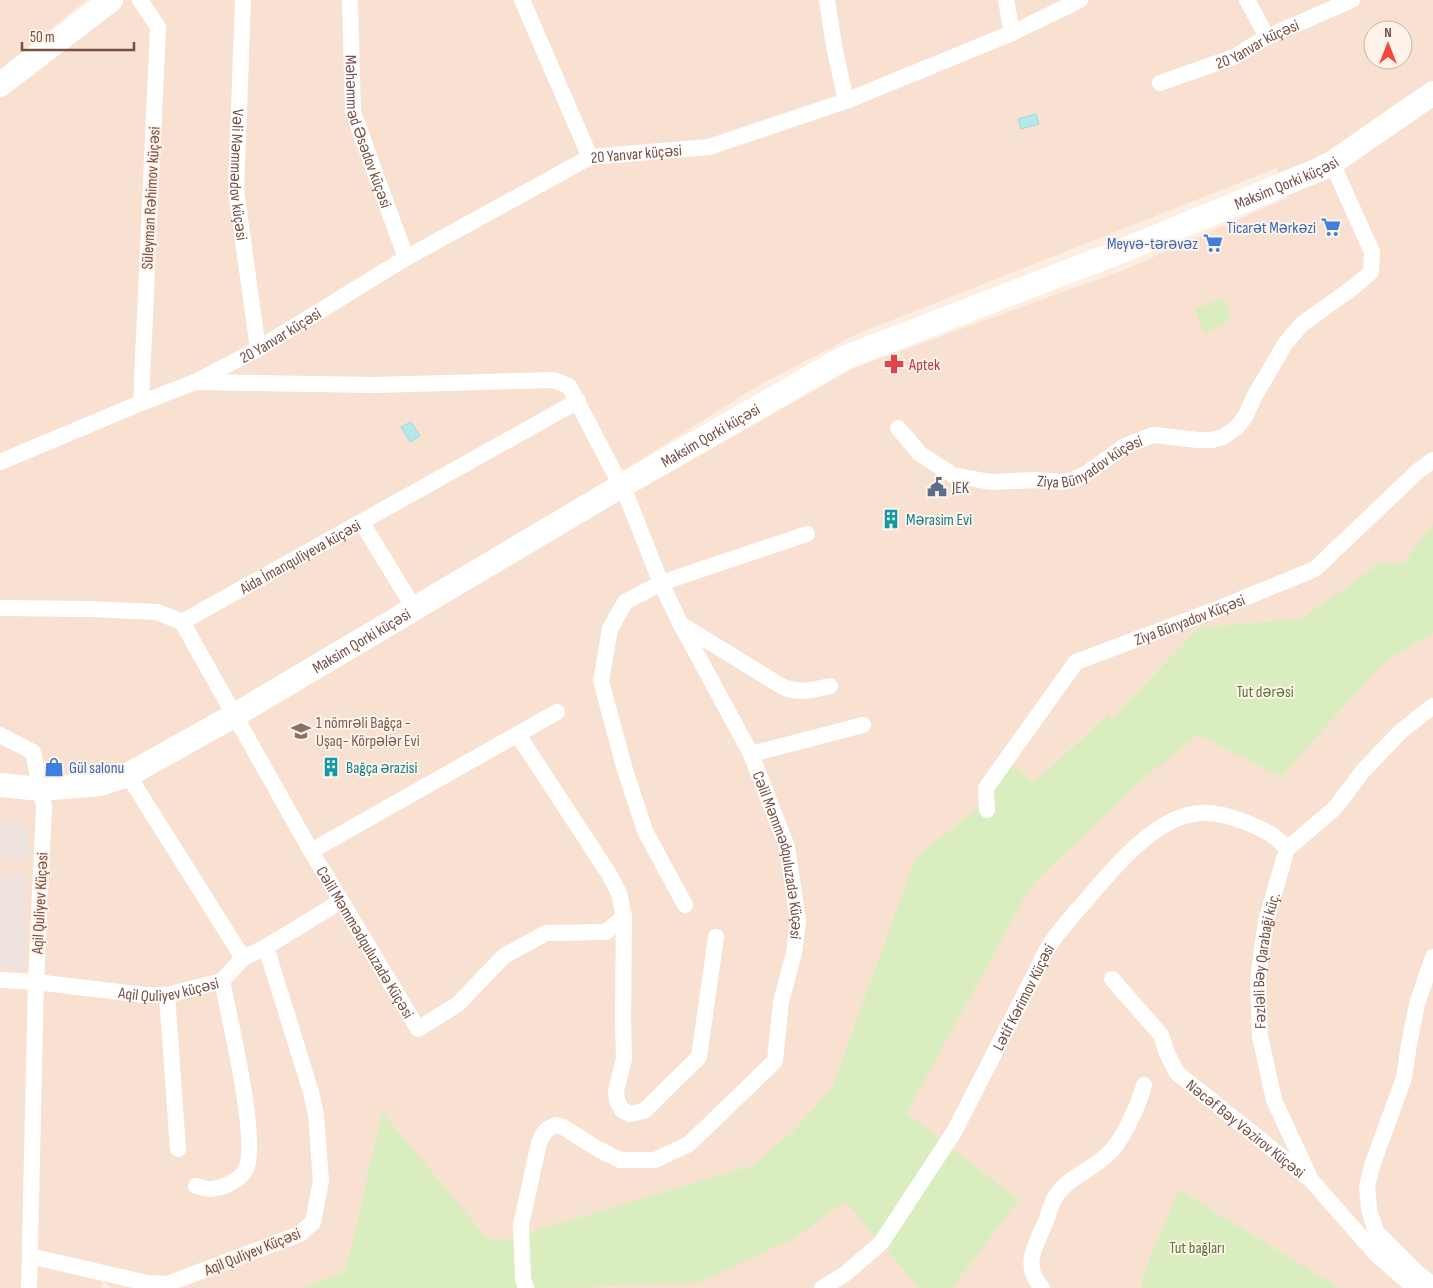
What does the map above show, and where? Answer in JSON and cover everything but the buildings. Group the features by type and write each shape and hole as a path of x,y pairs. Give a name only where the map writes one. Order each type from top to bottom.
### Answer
{"main road":[{"path":"0,85 111,0"},
{"name":"Maksim Qorki küçəsi","path":"0,785 41,789 99,784 128,774 235,715 621,486 844,358 1119,252 1318,170 1332,163 1433,92"}],"street":[{"name":"Süleyman Rəhimov küçəsi","path":"140,0 158,26 141,402"},
{"name":"Vəli Məmmədov küçəsi","path":"243,0 236,190 258,350"},
{"name":"Məhəmməd Əsədov küçəsi","path":"350,0 353,112 406,258"},
{"path":"522,0 590,157"},
{"path":"827,0 834,46 846,101"},
{"path":"1006,0 1012,33"},
{"name":"20 Yanvar küçəsi","path":"0,462 141,402 195,382 258,350 406,258 590,157 709,147 846,101 1012,33 1080,0"},
{"path":"1247,0 1266,36"},
{"name":"20 Yanvar küçəsi","path":"1160,83 1234,57 1266,36 1352,0"},
{"name":"Ziya Bünyadov küçəsi","path":"898,428 920,454 953,475 990,482 1036,480 1061,482 1072,480 1084,475 1125,446 1153,435 1198,440 1212,440 1223,437 1236,428 1244,417 1286,344 1302,324 1355,286 1371,272 1372,252 1332,163"},
{"name":"20 Yanvar küçəsi","path":"195,382 374,385 553,380 569,386 621,486"},
{"name":"Aida İmanquliyeva küçəsi","path":"182,622 578,401"},
{"name":"Ziya Bünyadov Küçəsi","path":"987,810 986,788 1076,662 1220,608 1315,569 1418,471 1433,460"},
{"name":"Cəlil Məmmədquluzadə Küçəsi","path":"524,1284 521,1225 539,1143 543,1134 549,1128 556,1125 563,1127 596,1148 620,1160 655,1160 689,1144 775,1061 781,1002 794,953 798,921 787,847 751,754 680,623 661,583 621,486"},
{"path":"362,523 414,608"},
{"path":"685,905 645,831 625,770 601,681 610,629 626,602 661,583 807,534"},
{"path":"0,608 89,608 157,612 182,622"},
{"name":"Cəlil Məmmədquluzadə Küçəsi","path":"182,622 311,851 418,1029 458,1004 504,956 546,933 606,932 624,917"},
{"path":"680,623 792,691 805,692 830,686"},
{"path":"1287,849 1335,808 1363,770 1400,732 1433,706"},
{"name":"Cəlil Məmmədquluzadə Küçəsi","path":"311,851 557,712"},
{"name":"Cəlil Məmmədquluzadə Küçəsi","path":"751,754 863,725"},
{"path":"518,735 609,874 619,893 624,917 624,1059 616,1091 617,1101 622,1110 630,1114 644,1111 699,1057 716,937"},
{"name":"Aqil Quliyev Küçəsi","path":"0,736 33,752 44,806 36,982 29,1288"},
{"path":"128,774 243,958"},
{"name":"Lətif Kərimov Küçəsi","path":"822,1288 845,1274 881,1243 954,1132 1045,951 1060,930 1115,866 1152,833 1183,816 1200,813 1215,813 1232,817 1269,832 1287,849"},
{"name":"Fəzləli Bəy Qarabaği küç.","path":"1287,849 1266,921 1258,978 1260,1036 1274,1100 1310,1180 1377,1255 1415,1288"},
{"name":"Aqil Quliyev küçəsi","path":"0,980 36,982 145,995 167,995 222,980 243,958 266,947 341,901"},
{"name":"Aqil Quliyev Küçəsi","path":"30,1256 146,1283 167,1284 300,1234 314,1222 321,1181 316,1115 311,1092 266,947"},
{"path":"1433,957 1417,1004 1404,1078 1367,1186 1369,1209 1376,1232 1417,1273 1433,1285"},
{"name":"Nəcəf Bəy Vəzirov Küçəsi","path":"1112,979 1161,1035 1177,1073 1310,1180"},
{"path":"196,1186 209,1189 223,1187 240,1177 246,1169 249,1153 248,1130 240,1072 222,980"},
{"path":"167,995 178,1149"},
{"path":"1042,1288 1037,1282 1031,1266 1032,1250 1057,1193 1069,1182 1106,1158 1114,1148 1138,1103 1144,1085"}],"shaded area":[{"path":"0,0 87,0 0,69"},
{"path":"111,0 1433,0 1433,524 1403,563 1380,563 1301,619 1199,627 1112,719 1106,715 1034,782 1010,762 991,798 915,858 832,1088 793,1131 753,1165 501,1241 487,1238 382,1112 346,1271 302,1288 112,1288 102,1280 102,1288 0,1288 0,85","holes":["1277,168 1287,198 1126,269 854,368 627,497 616,475 756,387 857,334"]},
{"path":"1433,633 1433,1288 1340,1288 1179,1190 1143,1274 1142,1288 952,1288 1019,1200 907,1113 1031,886 1136,785 1198,734 1281,777 1383,663"},
{"path":"0,823 27,824 29,859 0,857"},
{"path":"0,873 25,875 25,970 0,968"},
{"path":"845,1201 919,1288 568,1288 796,1238"}],"green space":[{"path":"1223,298 1230,316 1224,325 1204,333 1195,309"},
{"name":"Tut dərəsi","path":"1433,524 1433,633 1383,663 1281,777 1198,735 1136,785 1031,886 907,1113 1019,1200 952,1288 919,1288 845,1201 796,1238 699,1282 568,1288 302,1288 346,1271 382,1112 487,1238 501,1241 753,1165 793,1131 832,1088 915,858 991,798 1010,762 1034,782 1107,715 1112,719 1199,627 1301,619 1380,563 1403,563"},
{"name":"Tut bağları","path":"1179,1190 1340,1288 1142,1288 1143,1274"}],"water":[{"path":"1036,114 1039,124 1021,129 1018,119"},
{"path":"411,422 420,436 410,442 401,427"}],"place":[{"name":"Ticarət Mərkəzi","path":"1331,227"},
{"name":"Meyvə-tərəvəz","path":"1213,243"},
{"name":"Aptek","path":"894,364"},
{"name":"JEK","path":"937,487"},
{"name":"Mərasim Evi","path":"891,519"},
{"name":"1 nömrəli Bağça - Uşaq- Körpələr Evi","path":"301,731"},
{"name":"Gül salonu","path":"54,767"},
{"name":"Bağça ərazisi","path":"331,767"}]}
